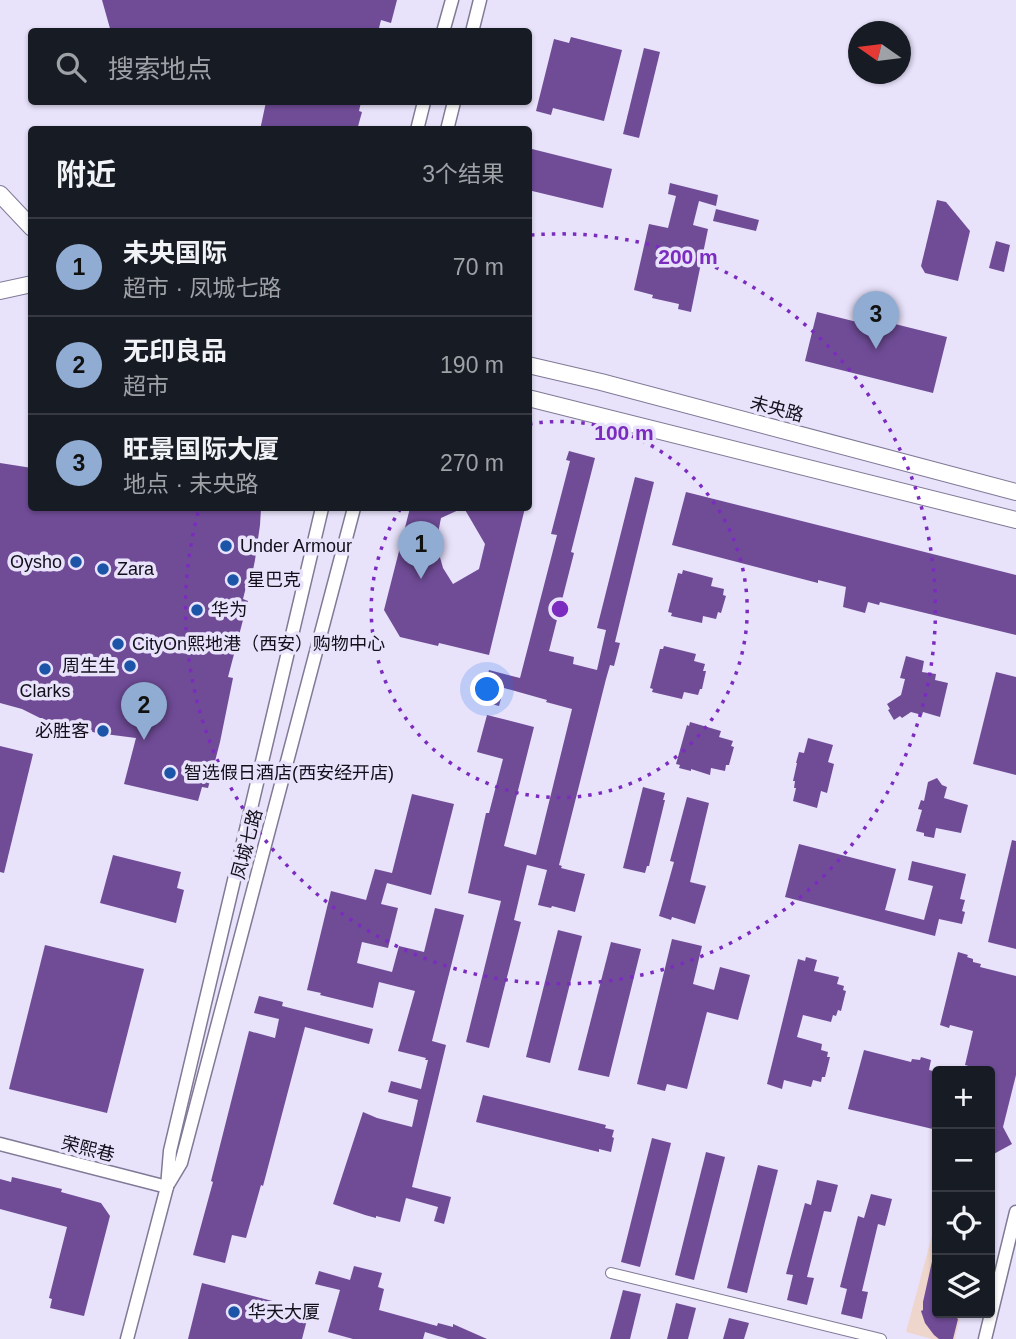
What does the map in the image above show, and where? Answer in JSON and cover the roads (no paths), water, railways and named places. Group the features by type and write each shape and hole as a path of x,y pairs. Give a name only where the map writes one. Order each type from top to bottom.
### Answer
{"main road":[{"path":"0,194 28,224"},
{"path":"0,291 28,285"},
{"name":"未央路","path":"532,366 1016,492"},
{"path":"532,399 1016,520"}],"street":[{"path":"444,28 452,0"},
{"path":"473,28 480,0"},
{"path":"417,126 423,105"},
{"path":"448,126 453,105"},
{"name":"凤城七路","path":"127,1339 167,1186 170,1152 321,511"},
{"name":"凤城七路","path":"167,1186 181,1163 353,511"},
{"name":"荣熙巷","path":"0,1144 167,1186"},
{"path":"985,1339 1016,1212"},
{"path":"611,1273 881,1339"}],"place":[{"name":"旺景国际大厦","path":"876,349"},
{"name":"Under Armour","path":"226,546"},
{"name":"Oysho","path":"76,562"},
{"name":"Zara","path":"103,569"},
{"name":"未央国际","path":"421,579"},
{"name":"星巴克","path":"233,580"},
{"name":"华为","path":"197,610"},
{"name":"CityOn熙地港（西安）购物中心","path":"118,644"},
{"name":"周生生","path":"130,666"},
{"name":"Clarks","path":"45,669"},
{"name":"必胜客","path":"103,731"},
{"name":"无印良品","path":"144,740"},
{"name":"智选假日酒店(西安经开店)","path":"170,773"},
{"name":"华天大厦","path":"234,1312"}]}
